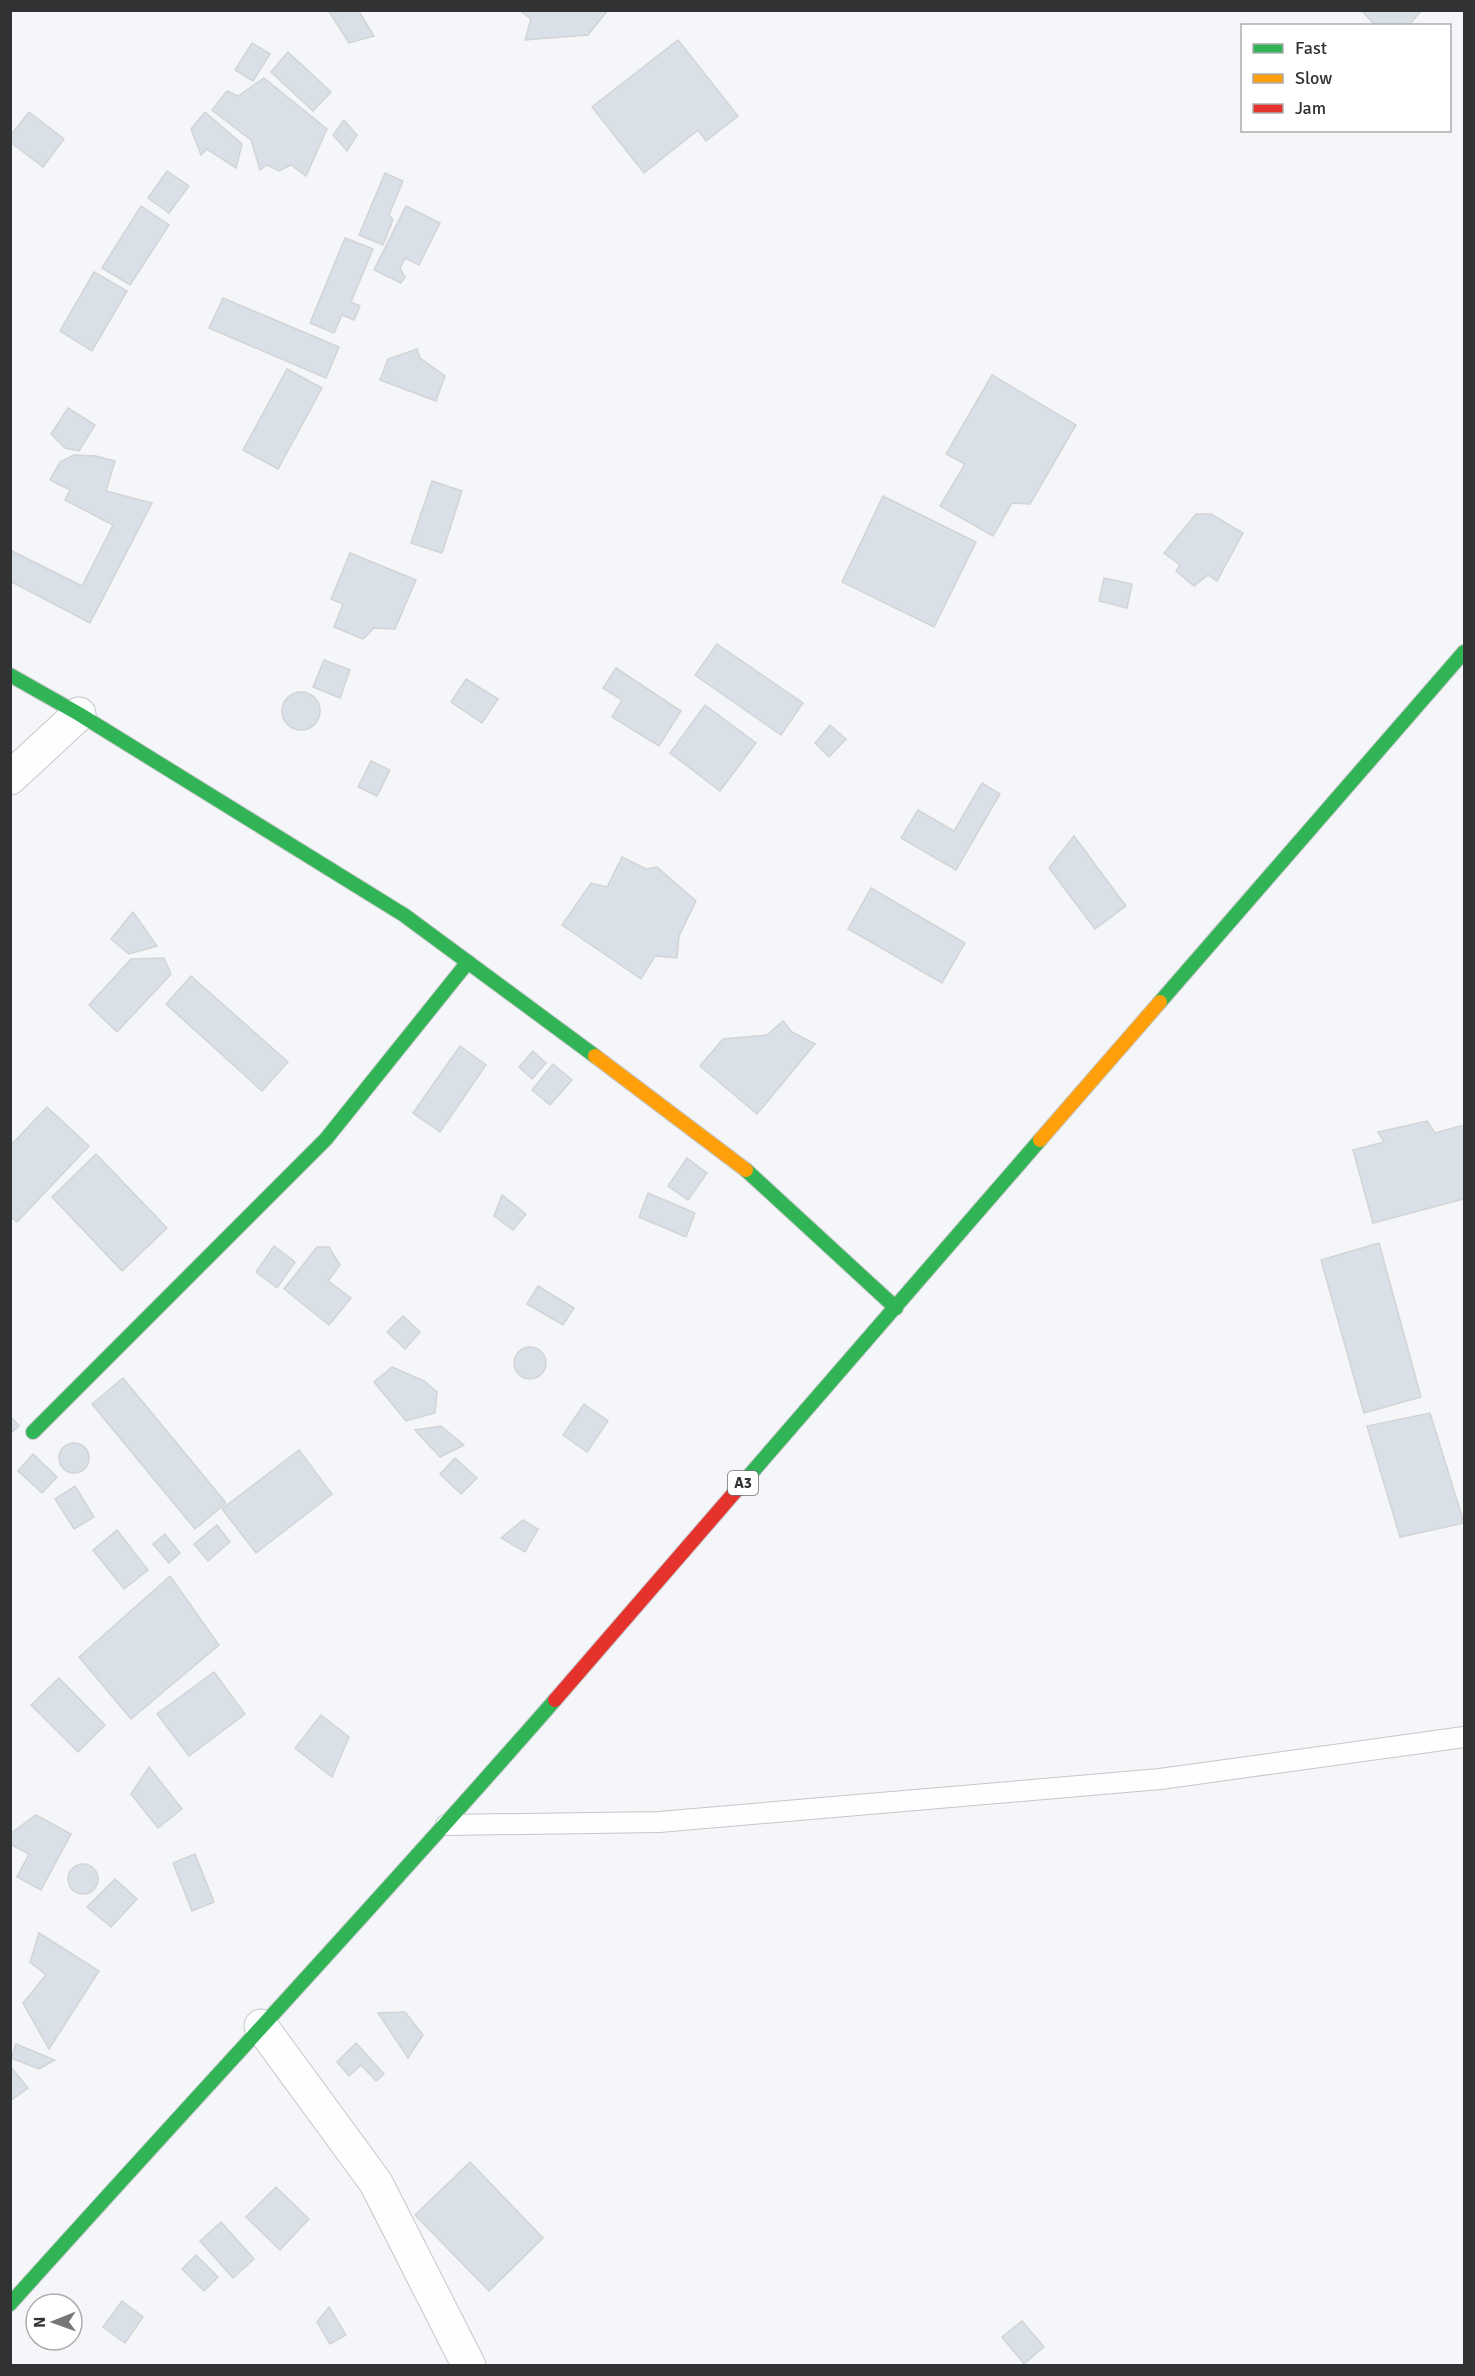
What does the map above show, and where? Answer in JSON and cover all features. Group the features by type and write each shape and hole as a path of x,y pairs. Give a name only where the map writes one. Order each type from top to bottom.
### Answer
{"main road":[{"name":"A3","path":"10,2304 446,1825 1464,652"},
{"path":"10,675 79,714 404,915 735,1159 896,1308"},
{"path":"33,1432 326,1139 468,962"}],"street":[{"path":"10,778 79,714"},
{"path":"261,2026 376,2183 469,2366"}],"lane":[{"path":"446,1825 659,1822 1136,1781 1464,1737"}],"building":[{"path":"328,10 358,10 374,36 349,43"},
{"path":"519,10 608,10 588,35 525,40 531,19"},
{"path":"1361,10 1422,10 1410,24 1374,24"},
{"path":"678,40 738,116 706,141 698,130 644,173 592,107"},
{"path":"252,43 270,54 253,81 235,70"},
{"path":"288,52 331,92 313,111 271,72"},
{"path":"264,78 327,129 306,176 291,165 279,171 267,165 260,170 251,140 212,110 227,91 238,96"},
{"path":"29,112 64,139 43,167 10,142 10,136"},
{"path":"205,112 242,144 236,168 207,149 201,155 191,129"},
{"path":"344,120 357,135 347,151 333,135"},
{"path":"167,171 189,186 169,213 148,198"},
{"path":"385,173 403,181 389,215 393,220 383,245 359,235"},
{"path":"141,206 169,225 130,285 102,268"},
{"path":"406,206 440,223 419,265 405,258 400,269 405,277 401,283 374,270"},
{"path":"345,238 373,249 351,302 360,306 354,320 342,315 334,333 310,323"},
{"path":"94,272 127,291 92,351 60,331"},
{"path":"223,298 339,347 326,378 209,328"},
{"path":"417,349 420,358 445,376 436,401 380,380 388,359"},
{"path":"287,369 322,388 278,469 243,450"},
{"path":"992,375 1076,425 1030,504 1012,503 993,536 940,506 965,464 946,454"},
{"path":"68,408 95,425 79,451 65,448 51,434"},
{"path":"74,455 96,456 115,461 106,491 152,503 90,623 10,581 10,550 82,586 113,525 65,500 70,490 50,480 60,462"},
{"path":"432,481 462,491 442,553 411,543"},
{"path":"883,496 976,542 934,627 842,582"},
{"path":"1196,514 1211,514 1243,533 1217,581 1208,575 1194,586 1176,571 1180,565 1164,553"},
{"path":"350,553 416,580 395,629 374,628 363,639 334,627 343,604 331,599"},
{"path":"1104,578 1132,584 1127,608 1099,601"},
{"path":"717,644 803,703 781,735 695,675"},
{"path":"324,660 350,670 340,698 313,687"},
{"path":"616,668 681,711 659,746 612,717 622,700 603,688"},
{"path":"466,679 498,699 482,723 451,702"},
{"path":"301,692 315,697 320,711 315,725 301,730 287,725 282,711 287,697"},
{"path":"705,705 756,743 720,791 670,753"},
{"path":"830,725 846,739 829,757 815,743"},
{"path":"371,761 390,770 377,796 358,787"},
{"path":"982,783 1000,794 956,870 901,838 918,810 954,831"},
{"path":"1074,836 1126,906 1095,929 1049,868"},
{"path":"622,857 646,869 657,867 696,901 679,936 677,958 655,956 641,979 562,925 591,883 607,887"},
{"path":"871,888 965,943 942,983 848,929"},
{"path":"133,912 157,946 129,954 111,939"},
{"path":"164,958 171,974 117,1032 89,1005 131,959"},
{"path":"191,976 288,1062 262,1091 166,1004"},
{"path":"783,1021 792,1032 815,1044 757,1114 700,1066 723,1039 767,1035"},
{"path":"460,1046 486,1065 440,1132 413,1113"},
{"path":"533,1051 546,1063 532,1079 519,1067"},
{"path":"553,1064 572,1080 550,1105 532,1090"},
{"path":"47,1107 89,1146 17,1222 10,1216 10,1146"},
{"path":"1427,1121 1435,1133 1464,1125 1464,1199 1373,1223 1353,1150 1384,1142 1378,1132"},
{"path":"96,1154 167,1228 122,1271 52,1197"},
{"path":"687,1158 707,1173 688,1200 668,1186"},
{"path":"648,1193 695,1213 686,1237 639,1217"},
{"path":"502,1195 526,1214 513,1230 494,1216"},
{"path":"1379,1243 1421,1397 1364,1413 1321,1260"},
{"path":"274,1246 295,1262 277,1288 256,1272"},
{"path":"317,1247 329,1247 340,1265 328,1281 351,1298 329,1325 284,1289"},
{"path":"538,1286 574,1308 563,1325 527,1304"},
{"path":"403,1316 420,1332 405,1349 387,1332"},
{"path":"530,1347 541,1352 546,1363 541,1374 530,1379 519,1374 514,1363 519,1352"},
{"path":"392,1367 424,1381 437,1392 435,1413 406,1421 374,1382"},
{"path":"123,1378 226,1503 195,1529 92,1404"},
{"path":"584,1404 608,1421 587,1452 563,1435"},
{"path":"1430,1413 1464,1523 1400,1537 1367,1426"},
{"path":"10,1416 19,1426 10,1434"},
{"path":"441,1426 464,1445 440,1457 415,1430"},
{"path":"74,1443 80,1444 88,1452 88,1464 80,1472 74,1473 68,1472 60,1464 59,1458 60,1452 68,1444"},
{"path":"299,1450 332,1494 256,1553 222,1509"},
{"path":"33,1454 57,1477 42,1493 18,1471"},
{"path":"455,1458 477,1478 461,1494 440,1474"},
{"path":"75,1486 94,1517 74,1529 55,1499"},
{"path":"523,1520 538,1529 525,1552 501,1538"},
{"path":"217,1525 230,1542 208,1561 194,1544"},
{"path":"117,1530 148,1570 124,1589 93,1550"},
{"path":"165,1534 180,1553 169,1563 153,1544"},
{"path":"170,1576 219,1645 131,1719 79,1657"},
{"path":"214,1672 245,1714 189,1756 157,1714"},
{"path":"59,1678 105,1725 78,1752 31,1705"},
{"path":"321,1715 349,1737 332,1777 295,1748"},
{"path":"149,1767 182,1809 158,1828 131,1794"},
{"path":"36,1815 71,1834 41,1890 17,1877 29,1854 10,1844 10,1834"},
{"path":"195,1854 214,1902 192,1911 173,1863"},
{"path":"83,1864 94,1868 98,1879 94,1890 83,1894 72,1890 68,1879 72,1868"},
{"path":"115,1879 137,1899 111,1927 87,1907"},
{"path":"39,1933 99,1971 49,2049 23,2003 46,1975 30,1962"},
{"path":"405,2012 423,2035 408,2058 378,2013"},
{"path":"356,2043 384,2074 376,2081 361,2065 349,2076 337,2062"},
{"path":"16,2044 55,2060 39,2069 11,2058"},
{"path":"10,2066 28,2088 10,2101"},
{"path":"470,2162 543,2238 489,2291 415,2215"},
{"path":"276,2187 309,2219 280,2250 246,2217"},
{"path":"221,2222 254,2259 233,2278 200,2241"},
{"path":"196,2255 218,2277 204,2291 182,2269"},
{"path":"122,2301 143,2317 125,2343 103,2327"},
{"path":"329,2307 346,2335 330,2344 317,2322"},
{"path":"1022,2321 1044,2347 1024,2364 1002,2337"}],"traffic: fast":[{"path":"1160,1002 1464,652"},
{"path":"10,675 79,714 404,915 595,1056"},
{"path":"33,1432 326,1139 468,962"},
{"path":"741,1485 1040,1140"},
{"path":"746,1170 896,1308"},
{"path":"10,2304 555,1700"}],"traffic: slow":[{"path":"1040,1140 1160,1002"},
{"path":"595,1056 746,1170"}],"traffic: jam":[{"path":"555,1700 741,1485"}]}
